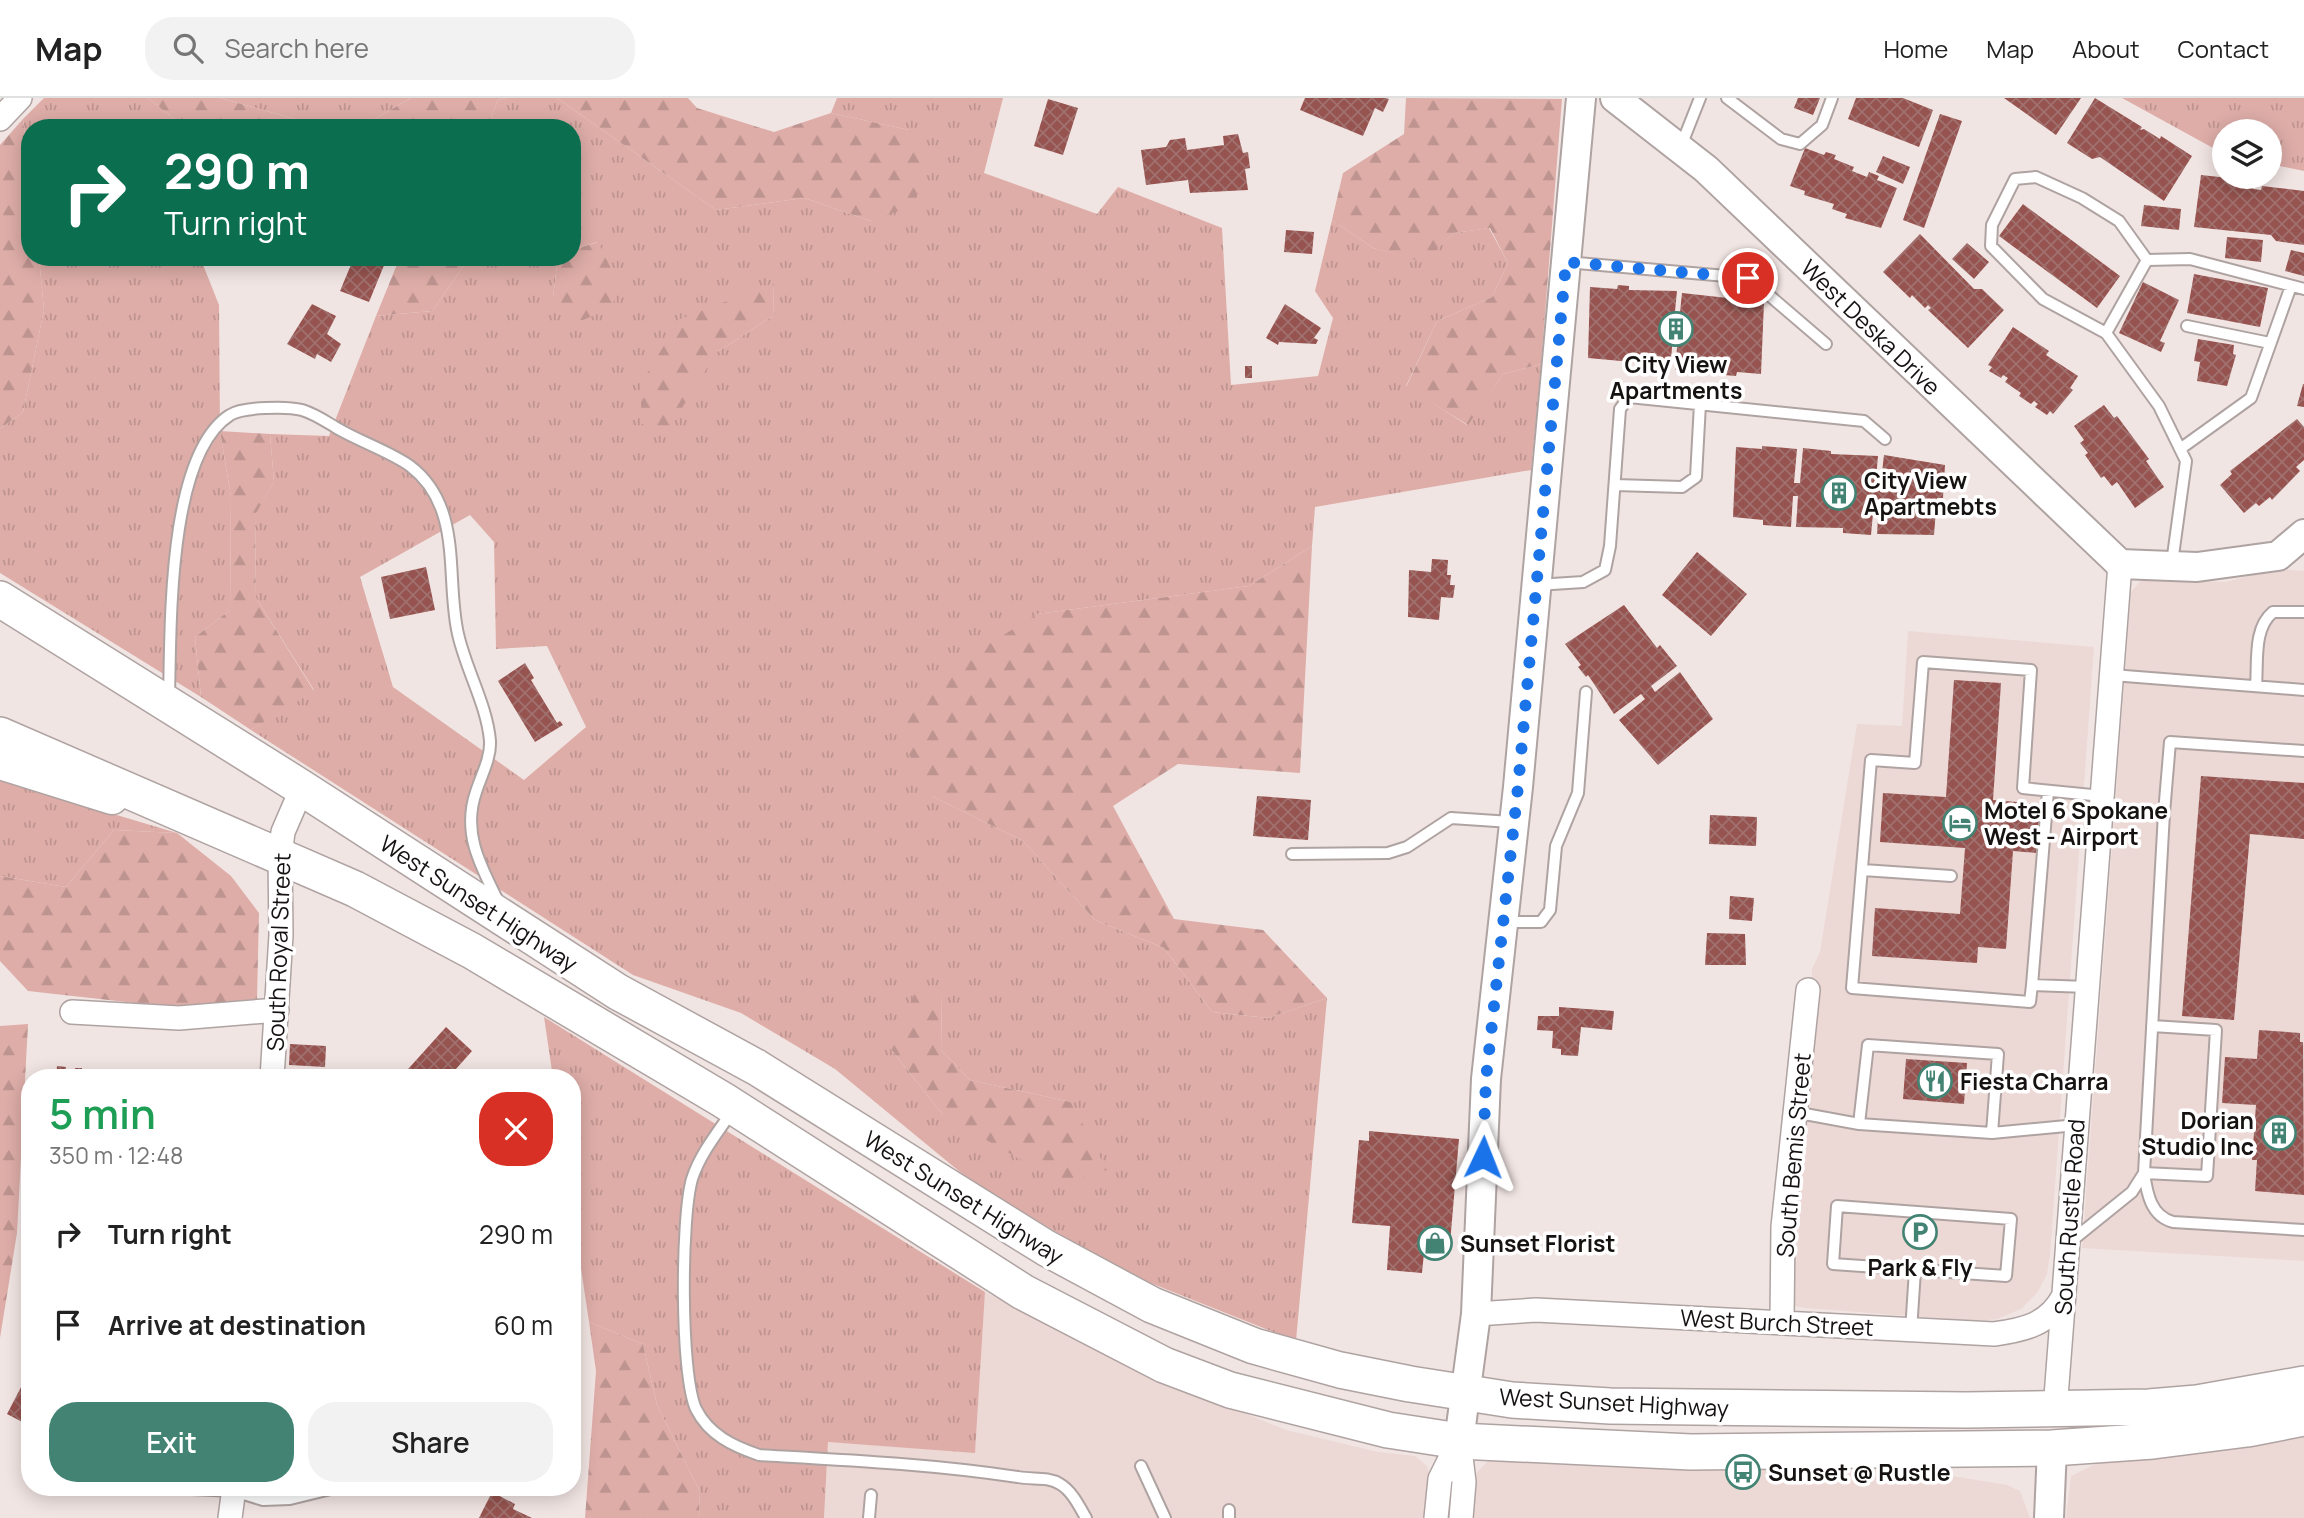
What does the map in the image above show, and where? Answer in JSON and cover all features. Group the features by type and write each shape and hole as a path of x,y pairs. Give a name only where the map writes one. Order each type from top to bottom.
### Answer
{"main road":[{"name":"West Sunset Highway","path":"0,599 302,788 618,992 756,1067 1046,1248 1152,1305 1218,1334 1291,1358 1368,1377 1551,1403 2055,1410 2197,1403 2304,1384"},
{"path":"0,618 65,640"},
{"name":"West Sunset Highway","path":"0,735 355,889 472,951 735,1108 1023,1292 1164,1365 1230,1390 1308,1412 1388,1430 1459,1441 1705,1452 2052,1448 2153,1441 2248,1429 2304,1418"},
{"path":"0,763 241,838"},
{"path":"1795,1408 1810,1426 1826,1430 2015,1437 2052,1448 2058,1439 2074,1434 2164,1429 2177,1422 2197,1403"}],"street":[{"path":"0,119 20,98"},
{"path":"1461,1518 1464,1482 1459,1441 1476,1314 1486,1079 1537,585 1581,98"},
{"name":"West Deska Drive","path":"1615,98 1706,169 2120,564"},
{"path":"2120,564 2197,567 2277,556 2304,534"},
{"name":"South Rustle Road","path":"2055,1410 2120,564"},
{"name":"South Royal Street","path":"273,1069 281,935 280,856 284,832 302,788"},
{"name":"South Bemis Street","path":"1782,1321 1783,1227 1808,990"},
{"path":"72,1012 179,1018 277,1010"},
{"name":"West Burch Street","path":"1476,1314 1536,1310 1782,1321 1975,1334 2026,1329 2056,1310 2063,1297"},
{"path":"1436,1518 1440,1479 1459,1441"},
{"path":"2049,1518 2052,1448"},
{"path":"230,1518 233,1496"}],"lane":[{"path":"1681,149 1700,98"},
{"path":"1727,98 1781,139 1800,144 1822,125 1832,98"},
{"path":"2147,260 2119,222 2082,198 2036,177 2015,178 1992,225 1991,246 2043,299 2106,333 2159,406 2186,461 2172,566"},
{"path":"2147,260 2190,259 2304,289"},
{"path":"2106,333 2147,260"},
{"path":"1566,262 1748,278 1826,344"},
{"path":"2180,449 2251,398 2291,286"},
{"path":"2187,326 2270,343"},
{"path":"1537,585 1583,582 1605,570 1610,546 1620,409 1629,397 1864,421 1885,439"},
{"path":"1615,485 1682,487 1696,477 1700,404"},
{"path":"168,706 174,552 184,500 205,443 218,422 238,409 299,409 316,415 359,442 410,466 438,502 451,544 457,633 487,723 490,743 470,818 471,841 508,921"},
{"path":"2256,686 2260,629 2265,618 2273,612 2304,612"},
{"path":"2048,791 2030,1002 1852,988 1871,760 1915,763 1923,662 2031,670 2024,788 2048,791 2164,813"},
{"path":"2112,675 2304,691"},
{"path":"1503,922 1541,922 1550,909 1556,846 1578,793 1586,692"},
{"path":"2304,751 2170,742 2144,1173 2151,1203 2163,1220 2304,1230"},
{"path":"1292,854 1388,853 1407,846 1451,818 1514,822"},
{"path":"1863,870 1951,876"},
{"path":"2032,985 2087,987"},
{"path":"2144,1173 2207,1176 2216,1030 2152,1026"},
{"path":"1859,1124 1868,1045 1998,1054 1992,1133"},
{"path":"735,1108 707,1148 692,1179 685,1217 685,1346 690,1386 697,1409 714,1432 730,1446 759,1455 954,1468 1030,1479 1046,1478 1061,1485 1086,1518"},
{"path":"1794,1112 1859,1124 1992,1133 2077,1125"},
{"path":"2067,1244 2132,1192 2144,1173"},
{"path":"1837,1206 2011,1219 2006,1276 1915,1270 1833,1264 1837,1206"},
{"path":"1911,1331 1915,1270"},
{"path":"1141,1466 1165,1518"},
{"path":"869,1518 871,1495"},
{"path":"252,1496 263,1500 302,1496"}],"shaded area":[{"path":"2277,569 2304,571 2304,1261 2082,1248 2131,592 2142,579 2225,582"},
{"path":"1908,631 2094,647 2050,1255 2047,1274 2037,1293 2021,1309 1997,1319 1976,1321 1806,1308 1795,1306 1790,1297 1809,1056 1812,969 1820,952 1857,724 1902,726"},
{"path":"985,1292 1156,1377 1286,1430 1378,1452 1415,1456 1427,1466 1431,1479 1427,1518 824,1518 828,1442 975,1452"},
{"path":"2304,1430 2304,1518 2066,1518 2071,1476 2096,1464"},
{"path":"1504,1459 1915,1470 2007,1485 2020,1491 2030,1518 1470,1518 1477,1472 1488,1461"}],"green space":[{"path":"44,98 148,98 174,119 23,119"},
{"path":"148,98 220,98 295,119 174,119"},
{"path":"220,98 411,98 375,119 295,119"},
{"path":"411,98 506,98 498,100 491,119 375,119"},
{"path":"557,98 716,210 804,198 871,221 909,130 831,113 837,98 1003,98 984,173 1097,214 1118,187 1222,228 1231,385 1318,376 1333,318 1315,291 1332,220 1373,248 1423,261 1454,233 1489,228 1508,263 1492,297 1437,321 1406,386 1467,425 1503,374 1541,364 1531,470 1315,507 1312,546 1249,586 1037,614 932,796 1023,841 1095,920 1164,948 1212,1012 1268,1018 1327,998 1296,1341 1123,1272 971,1181 835,1069 741,1013 633,975 251,730 314,690 256,598 255,514 274,482 270,434 329,436 376,316 432,311 464,266 557,266 553,297 578,266 581,266 581,262 597,242 581,247 581,119 491,119 498,100","holes":["774,283 773,316 717,352","470,515 494,542 496,649 547,646 586,727 524,780 393,687 360,577","941,993 942,1051 970,1080 1071,1102 943,1115 890,1048"]},
{"path":"557,98 688,98 697,108 774,132 831,113 909,130 924,159 915,205 871,221 804,198 716,210"},
{"path":"1406,98 1562,99 1541,364 1503,374 1468,425 1406,387 1437,321 1492,297 1508,263 1490,228 1454,233 1423,262 1373,248 1332,220 1343,173 1404,134"},
{"path":"2122,98 2304,98 2304,171 2282,166 2282,119 2212,119 2212,147"},
{"path":"21,121 21,266 40,266 44,310 23,412 0,429 0,145"},
{"path":"598,242 618,283 612,308 578,322 553,297 557,266 581,266 581,247"},
{"path":"40,266 204,266 219,305 220,431 231,497 230,610 195,637 201,697 0,573 0,429 23,412 44,310"},
{"path":"396,266 464,266 432,311 376,316"},
{"path":"774,283 773,316 717,352 667,432 642,424 640,385 680,319"},
{"path":"220,431 270,434 274,482 255,515 256,598 314,691 251,730 201,697 195,637 230,610 231,497"},
{"path":"1312,546 1300,773 1178,764 1113,806 1174,919 1263,930 1327,998 1268,1018 1212,1012 1164,948 1095,920 1023,841 932,796 896,731 914,691 1037,614 1249,586"},
{"path":"0,780 177,833 114,830 66,887 0,876"},
{"path":"114,830 177,833 231,876 259,913 257,999 180,1008 28,991 0,961 0,876 66,887"},
{"path":"918,986 941,993 942,1051 970,1080 1071,1102 1107,1170 1063,1184 943,1115 890,1048"},
{"path":"544,1017 985,1292 975,1453 828,1442 824,1518 699,1518 700,1492 657,1405 643,1344 589,1322 581,1268 581,1069 552,1069"},
{"path":"28,1024 26,1069 21,1069 21,1157 17,1233 0,1338 0,1026"},
{"path":"589,1322 643,1344 657,1405 700,1492 699,1518 585,1518 596,1371"}],"building":[{"path":"1305,98 1389,99 1383,112 1375,108 1363,136 1300,110"},
{"path":"1798,98 1820,98 1813,115 1794,108"},
{"path":"1856,98 1903,98 1933,110 1919,147 1848,119"},
{"path":"2004,98 2081,98 2056,135"},
{"path":"2095,98 2142,127 2140,130 2144,129 2160,139 2161,136 2192,156 2164,201 2100,157 2092,159 2067,143"},
{"path":"1048,99 1078,108 1063,155 1034,146"},
{"path":"1940,114 1962,121 1924,228 1903,220"},
{"path":"1238,134 1243,153 1248,152 1250,168 1245,169 1248,190 1190,193 1188,180 1146,185 1141,150 1166,147 1170,140 1185,138 1187,150 1224,145 1223,136"},
{"path":"1805,148 1824,155 1826,152 1836,155 1834,159 1854,167 1852,171 1867,177 1869,172 1879,176 1877,180 1897,188 1881,228 1845,218 1847,214 1832,209 1834,204 1804,195 1805,191 1790,186"},
{"path":"1883,156 1910,167 1903,184 1876,172"},
{"path":"2201,175 2212,176 2212,189 2282,188 2304,191 2304,245 2276,241 2271,235 2194,227"},
{"path":"2023,204 2120,276 2097,308 1999,236"},
{"path":"2144,205 2181,209 2179,230 2141,226"},
{"path":"1286,230 1314,232 1312,254 1284,252"},
{"path":"1920,234 1974,289 1982,289 2004,310 1968,348 1928,310 1931,308 1928,305 1925,308 1912,295 1910,298 1883,272"},
{"path":"2227,237 2263,240 2261,262 2225,258"},
{"path":"1967,243 1989,262 1974,279 1952,259"},
{"path":"2291,250 2304,253 2304,276 2285,271"},
{"path":"350,266 384,266 369,302 340,291"},
{"path":"2194,274 2268,288 2260,327 2187,313"},
{"path":"2143,282 2179,300 2160,341 2165,343 2161,352 2119,333"},
{"name":"City View Apartments","path":"1618,285 1629,286 1629,290 1677,291 1674,321 1679,322 1682,293 1764,302 1761,374 1737,372 1736,376 1724,375 1725,370 1675,370 1678,337 1673,336 1670,370 1643,367 1643,363 1588,358 1590,287 1617,289"},
{"path":"312,304 336,316 327,334 341,344 331,362 317,354 315,359 287,344"},
{"path":"1285,304 1321,328 1314,338 1318,340 1316,344 1279,342 1278,345 1266,338"},
{"path":"2013,327 2049,351 2046,355 2078,376 2070,388 2073,390 2053,414 2050,411 2047,415 2035,407 2038,404 2034,401 2031,404 2019,396 2021,393 2005,382 2008,378 2003,375 2001,378 1989,371 1992,367 1988,365"},
{"path":"2198,339 2234,345 2233,354 2236,355 2227,386 2197,381 2200,362 2194,361"},
{"path":"1245,366 1252,366 1252,378 1245,378"},
{"path":"2304,384 2304,407 2297,406"},
{"path":"2104,405 2114,418 2117,416 2149,459 2146,461 2164,487 2135,508 2117,482 2112,486 2104,476 2101,478 2085,455 2088,453 2080,443 2084,440 2074,426"},
{"path":"2297,419 2304,427 2304,460 2296,467 2300,471 2272,500 2270,497 2259,506 2256,503 2244,513 2220,485 2232,474 2230,471"},
{"name":"City View Apartmebts","path":"1762,446 1797,449 1794,483 1800,483 1803,448 1831,451 1831,454 1878,456 1875,490 1880,490 1884,455 1945,465 1943,498 1937,498 1934,535 1877,534 1879,503 1874,503 1871,535 1843,533 1843,528 1796,527 1798,496 1793,496 1791,527 1763,525 1763,520 1733,517 1736,447 1762,449"},
{"path":"1697,552 1747,594 1711,636 1662,595"},
{"path":"1432,559 1448,560 1447,575 1451,575 1450,585 1455,585 1453,598 1441,597 1439,620 1408,617 1409,570 1431,572"},
{"path":"426,567 435,610 390,619 381,577"},
{"path":"1624,605 1657,648 1660,645 1677,666 1651,686 1655,692 1680,672 1713,719 1658,765 1619,720 1645,699 1641,694 1614,714 1588,675 1586,677 1578,667 1581,665 1565,644"},
{"path":"525,663 534,678 531,680 557,723 560,721 563,725 535,742 498,681"},
{"name":"Motel 6 Spokane West - Airport","path":"1954,680 2001,683 1993,800 2041,804 2037,853 2013,851 2006,949 1978,947 1977,963 1872,956 1875,908 1960,914 1965,848 1880,842 1883,793 1946,797"},
{"path":"2201,776 2304,783 2304,839 2250,834 2234,1020 2182,1016"},
{"path":"1257,796 1311,800 1308,840 1253,836"},
{"path":"1710,815 1757,817 1756,846 1709,844"},
{"path":"1730,896 1754,898 1752,921 1729,919"},
{"path":"1707,933 1745,934 1746,965 1705,965"},
{"path":"1559,1007 1614,1011 1612,1030 1581,1027 1578,1056 1561,1055 1561,1049 1552,1048 1553,1031 1537,1030 1538,1016 1559,1016"},
{"path":"446,1027 472,1051 456,1069 408,1069"},
{"name":"Dorian Studio Inc","path":"2259,1030 2300,1033 2300,1042 2303,1042 2304,1195 2255,1191 2257,1160 2252,1160 2256,1105 2222,1103 2225,1057 2257,1059"},
{"path":"290,1044 326,1046 325,1067 289,1065"},
{"name":"Fiesta Charra","path":"1906,1059 1967,1063 1964,1104 1903,1099"},
{"path":"1369,1131 1459,1139 1449,1255 1424,1253 1422,1273 1387,1270 1390,1226 1352,1223 1359,1140 1369,1141"},
{"path":"21,1387 21,1421 7,1414"},
{"path":"490,1496 500,1496 515,1504 513,1509 532,1518 479,1518"}],"place":[{"name":"City View Apartments","path":"1676,329"},
{"name":"City View Apartmebts","path":"1839,493"},
{"name":"Motel 6 Spokane West - Airport","path":"1960,823"},
{"name":"Fiesta Charra","path":"1935,1081"},
{"name":"Dorian Studio Inc","path":"2279,1133"},
{"name":"Park & Fly","path":"1920,1232"},
{"name":"Sunset Florist","path":"1435,1243"},
{"name":"Sunset @ Rustle","path":"1743,1472"}],"route":[{"path":"1483,1157 1486,1079 1518,787 1566,262 1748,278"}]}
